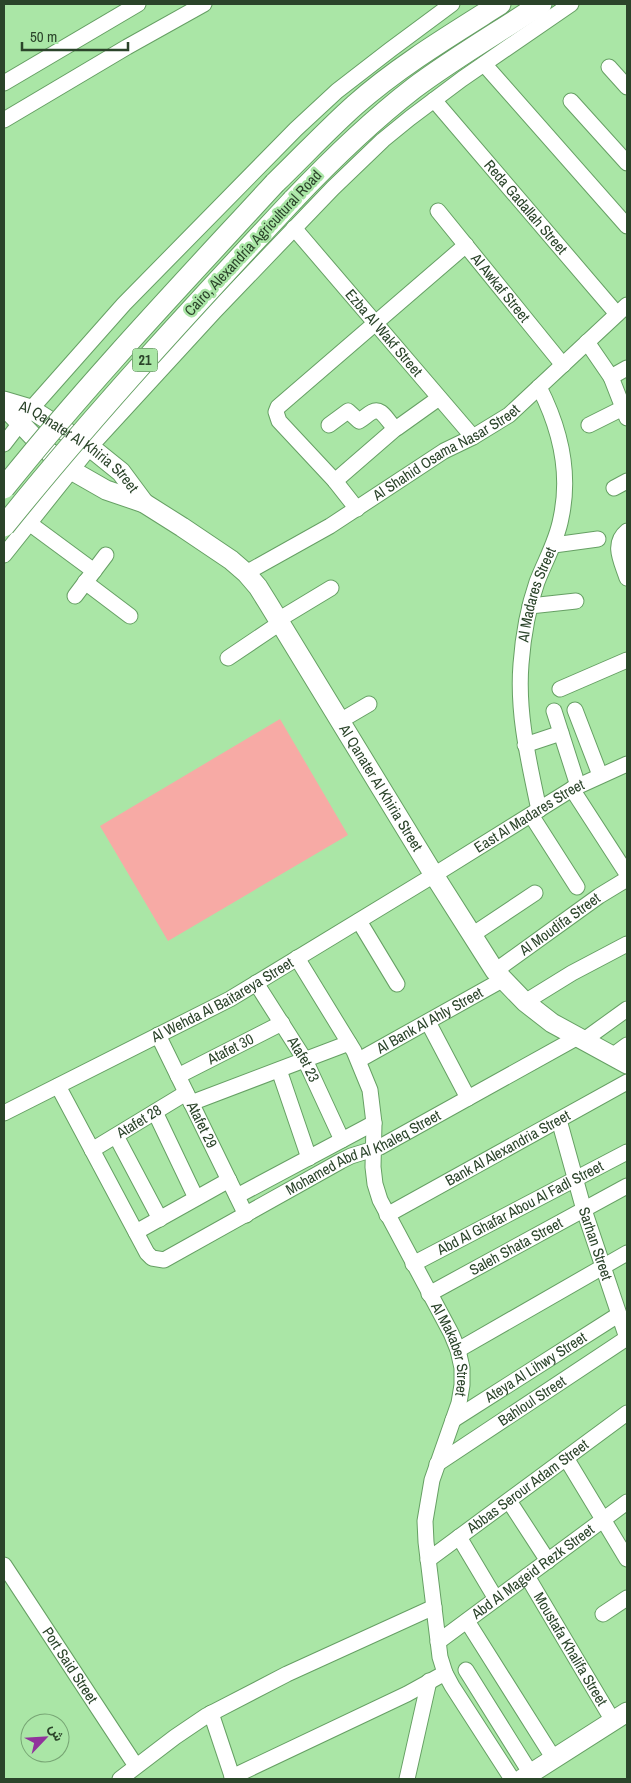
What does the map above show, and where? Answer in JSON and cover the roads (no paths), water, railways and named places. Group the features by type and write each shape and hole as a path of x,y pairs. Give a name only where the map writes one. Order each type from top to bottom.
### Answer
{"highway":[{"name":"Cairo, Alexandria Agricultural Road","path":"4,488 39,445 158,310 275,183 356,104 457,30 500,4"},
{"name":"Cairo, Alexandria Agricultural Road","path":"4,526 51,467 167,335 331,160 414,88 541,4"}],"main road":[{"name":"Al Qanater Al Khiria Street","path":"4,401 26,416 44,448 71,470 106,490 144,503 182,526 231,560 246,573 258,587 498,976 525,1002 552,1023 581,1039 622,1055"},
{"name":"Al Qanater Al Khiria Street","path":"4,406 90,447 121,472 144,503"},
{"path":"527,1776 620,1716"}],"street":[{"path":"4,83 138,4"},
{"path":"4,120 204,4"},
{"path":"4,444 26,416 124,304 296,129 337,92 452,4"},
{"path":"4,555 90,447 294,228 383,140 434,100 571,4"},
{"path":"484,64 627,226"},
{"path":"609,67 627,86"},
{"name":"Reda Gadallah Street","path":"434,100 622,310"},
{"path":"571,101 627,163"},
{"name":"Al Awkaf Street","path":"438,211 563,365"},
{"name":"Ezba Al Wakf Street","path":"294,228 473,438"},
{"path":"357,509 335,481 279,421 276,412 280,403 466,245"},
{"name":"Al Shahid Osama Nasar Street","path":"246,573 357,509 444,451 473,438 508,415 622,310"},
{"path":"587,342 611,378 626,410 590,425"},
{"path":"611,378 627,368"},
{"name":"Al Madares Street","path":"535,812 520,700 521,664 530,606 541,571 554,545 562,519 565,492 564,464 560,438 552,411 539,387"},
{"path":"335,481 394,429 439,398"},
{"path":"329,425 348,410 359,421 373,411 378,410 394,429"},
{"path":"29,523 130,616"},
{"path":"627,531 621,536 618,548 627,578"},
{"path":"554,545 598,539"},
{"path":"75,596 106,555"},
{"path":"228,658 331,588"},
{"path":"530,606 576,601"},
{"path":"560,689 627,660"},
{"path":"340,721 369,704"},
{"path":"575,710 600,775"},
{"path":"554,711 562,733 575,787 627,874"},
{"path":"525,745 562,733"},
{"name":"East Al Madares Street","path":"434,875 575,787 627,764"},
{"path":"535,812 578,887"},
{"name":"Al Wehda Al Baitareya Street","path":"4,1113 230,999 434,875"},
{"name":"Al Moudifa Street","path":"498,976 599,896 627,879"},
{"path":"472,935 535,893"},
{"path":"359,920 397,984"},
{"path":"525,1002 572,973 627,944"},
{"name":"Al Makaber Street","path":"297,958 359,1060 370,1090 374,1123 372,1151 375,1184 387,1215 458,1350 462,1368 462,1386 459,1403 430,1487 426,1514 426,1542 440,1658 445,1673 512,1779"},
{"name":"Al Bank Al Ahly Street","path":"359,1060 428,1022 498,976"},
{"name":"Atafet 23","path":"256,983 305,1060 342,1140"},
{"name":"Mohamed Abd Al Khaleq Street","path":"136,1232 152,1258 158,1260 170,1258 341,1161 351,1156 372,1151 581,1039 627,1009"},
{"path":"428,1022 468,1098"},
{"name":"Atafet 30","path":"178,1076 282,1023"},
{"name":"Atafet 29","path":"158,1035 246,1215"},
{"name":"Atafet 28","path":"92,1150 155,1112 189,1098 279,1070 349,1044"},
{"path":"279,1070 309,1158"},
{"name":"Bank Al Alexandria Street","path":"387,1215 627,1082"},
{"path":"58,1086 136,1232 229,1180"},
{"path":"155,1112 196,1198"},
{"name":"Sarhan Street","path":"558,1120 602,1267 626,1333"},
{"path":"237,1196 374,1123"},
{"path":"116,1136 160,1219"},
{"name":"Abd Al Ghafar Abou Al Fadl Street","path":"413,1264 627,1152"},
{"name":"Saleh Shata Street","path":"430,1294 627,1186"},
{"path":"458,1350 627,1252"},
{"name":"Ateya Al Lihwy Street","path":"453,1420 618,1315"},
{"name":"Bahloul Street","path":"437,1464 626,1333"},
{"name":"Abbas Serour Adam Street","path":"428,1560 627,1413"},
{"path":"566,1458 627,1559"},
{"path":"509,1501 548,1561"},
{"name":"Abd Al Mageid Rezk Street","path":"438,1642 627,1502"},
{"path":"460,1537 496,1599"},
{"name":"Port Said Street","path":"4,1565 136,1766"},
{"name":"Moustafa Khalifa Street","path":"527,1576 620,1716"},
{"path":"603,1614 627,1598"},
{"path":"120,1779 174,1737 211,1713 287,1674 434,1607"},
{"path":"467,1621 554,1759"},
{"path":"466,1670 527,1776"},
{"path":"211,1713 232,1778 407,1694 429,1680 445,1673"},
{"path":"406,1779 429,1680"}]}
